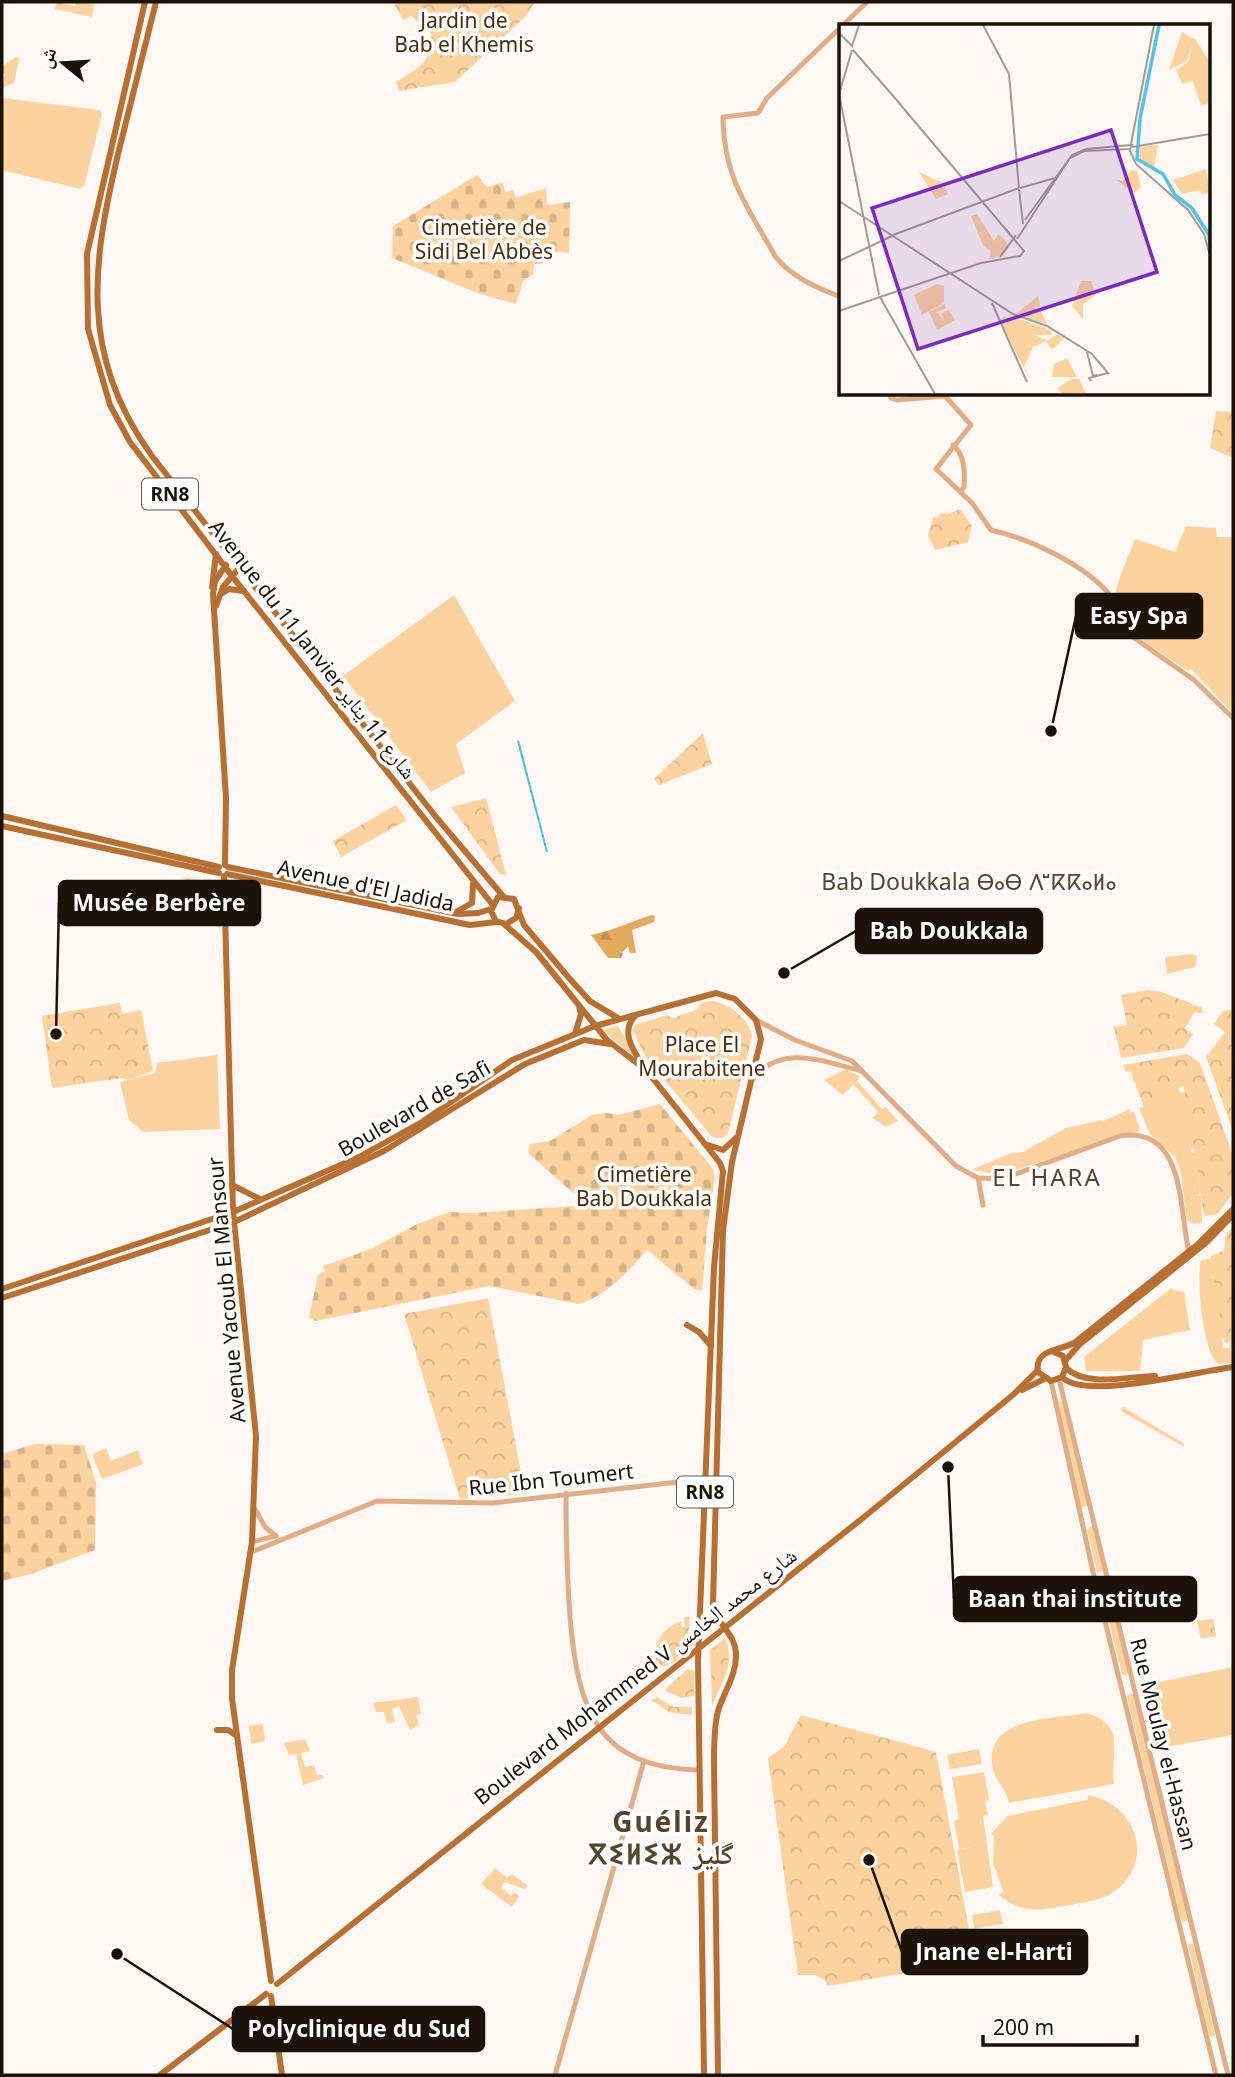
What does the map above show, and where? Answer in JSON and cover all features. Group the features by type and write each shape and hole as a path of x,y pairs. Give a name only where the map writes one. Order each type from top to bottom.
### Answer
{"main road":[{"name":"Avenue du 11 Janvier شارع 11 يناير","path":"145,2 88,240 87,316 97,369 119,423 140,456 491,907"},
{"name":"Avenue du 11 Janvier شارع 11 يناير","path":"156,2 100,239 95,282 99,330 109,376 128,418 152,456 503,896"},
{"path":"216,554 211,575 216,595 229,589 244,591"},
{"name":"Avenue Yacoub El Mansour","path":"232,559 214,583 226,798 224,870 233,1212 256,1436 252,1542 232,1670 232,1699 274,1982"},
{"name":"Avenue Yacoub El Mansour","path":"216,595 239,568"},
{"path":"2,816 224,870"},
{"path":"2,826 224,870"},
{"name":"Avenue d'El Jadida","path":"224,870 257,880 466,924 501,923"},
{"name":"Avenue d'El Jadida","path":"224,870 452,913 474,914 491,907"},
{"path":"225,902 240,886 257,880"},
{"path":"452,913 472,903 473,882"},
{"path":"491,907 503,896"},
{"name":"RN8","path":"503,896 514,899 524,925 590,1001 618,1018"},
{"name":"RN8","path":"491,907 501,923 536,952 595,1026 647,1072 722,1166 698,1650 704,2075"},
{"path":"501,923 515,920 519,908"},
{"name":"Boulevard de Safi","path":"136,1248 234,1222 423,1125 521,1056 595,1026 716,993 734,999 756,1020"},
{"path":"575,1034 581,1014 579,1004"},
{"path":"639,1013 629,1023 627,1034 647,1072"},
{"name":"RN8","path":"718,2075 714,1761 718,1713 733,1675 736,1654 726,1628 714,1613 712,1597 717,1361 723,1230 738,1136 761,1037 756,1020"},
{"name":"Boulevard de Safi","path":"488,1080 584,1040 615,1046"},
{"path":"521,1056 525,1064"},
{"path":"704,1142 723,1150 738,1136"},
{"name":"Boulevard de Safi","path":"136,1248 233,1212 359,1159"},
{"path":"232,1185 260,1199"},
{"path":"1233,1209 1189,1253 1074,1343 1040,1357 1038,1370 1047,1380 1060,1378 1072,1385 1100,1387 1233,1367"},
{"path":"1060,1378 1079,1345 1233,1215"},
{"path":"2,1289 136,1248"},
{"path":"2,1298 136,1248"},
{"path":"687,1325 699,1332 711,1346"},
{"path":"1052,1351 1060,1354 1076,1375 1092,1379 1164,1377"},
{"name":"Boulevard Mohammed V شارع محمد الخامس","path":"274,1982 726,1628 1014,1394 1038,1370"},
{"name":"Boulevard Mohammed V شارع محمد الخامس","path":"1014,1394 1047,1380"},
{"path":"217,1730 228,1730 237,1736"},
{"path":"160,2075 268,1995 278,1992 274,1982 263,1987 268,1995 282,2075"}],"street":[{"path":"845,24 867,2"},
{"path":"839,30 767,97 758,113 723,117 724,142 732,180 775,256 809,283 839,296"},
{"path":"890,396 945,396 971,425 936,469 961,491 991,530 1046,550 1101,585 1110,595 1109,617 1113,623 1194,680 1233,718"},
{"path":"953,445 959,450 964,472 964,487 961,491"},
{"path":"756,1020 795,1040 852,1061 956,1166 978,1178 1006,1177 1120,1136 1147,1137 1164,1149 1172,1161 1189,1253"},
{"path":"752,1080 768,1064 788,1058 821,1060 864,1071"},
{"path":"978,1178 983,1205"},
{"name":"Rue Moulay el-Hassan","path":"1060,1378 1228,2075"},
{"name":"Rue Moulay el-Hassan","path":"1047,1380 1216,2075"},
{"name":"Rue Ibn Toumert","path":"249,1553 279,1537 377,1501 476,1504 705,1479"},
{"path":"566,1493 567,1577 575,1667 587,1709 599,1727 629,1755 664,1768 700,1770"},
{"path":"254,1509 265,1527 279,1537"},
{"name":"Rue Ibn Toumert","path":"252,1542 279,1537"},
{"path":"555,2075 644,1761"}],"green space":[{"path":"57,2 75,6 76,2 95,2 92,17 55,9"},
{"name":"Jardin de Bab el Khemis","path":"399,2 535,2 525,17 455,82 399,91 396,82 418,68 427,58 431,33 411,16 403,20 395,5"},
{"path":"16,57 19,59 14,83 2,88 5,74 2,73 2,66"},
{"path":"2,98 100,110 102,114 84,186 80,189 2,170"},
{"name":"Cimetière de Sidi Bel Abbès","path":"477,175 487,187 503,182 505,192 513,190 516,198 546,188 547,205 570,202 569,253 543,251 543,263 534,264 533,274 523,281 516,304 480,294 392,258 393,226"},
{"path":"1216,411 1233,412 1233,458 1210,448"},
{"path":"960,509 972,526 968,542 935,550 928,535 933,517 938,518 940,513 948,514"},
{"path":"1186,526 1216,528 1217,537 1233,537 1233,713 1191,669 1188,671 1116,623 1116,591 1135,539 1175,552"},
{"path":"454,595 515,701 456,744 465,773 431,792 343,676"},
{"path":"703,733 712,764 659,785 654,779"},
{"path":"486,798 506,875 500,874 451,807"},
{"path":"396,805 407,820 341,857 333,841"},
{"path":"183,877 220,884 220,930"},
{"path":"651,915 655,916 654,922 632,930 636,953 630,953 628,946 622,952 617,950 623,953 621,958 608,958 591,935 614,929"},
{"path":"1192,954 1197,956 1195,967 1167,974 1165,957"},
{"path":"1148,990 1162,992 1202,1008 1203,1013 1195,1012 1185,1028 1193,1034 1184,1048 1121,1058 1114,1027 1127,1025 1121,995"},
{"name":"Place El Mourabitene","path":"712,1001 737,1013 747,1024 752,1036 728,1133 723,1138 714,1138 708,1132 645,1056 633,1031 635,1025 667,1015 672,1018 697,1010 701,1003"},
{"path":"120,1003 122,1014 141,1010 153,1071 128,1080 121,1078 52,1088 42,1016"},
{"path":"1233,1010 1233,1131 1206,1057 1225,1032 1214,1024 1223,1011"},
{"path":"618,1026 638,1061 603,1030"},
{"path":"1187,1054 1200,1063 1233,1156 1233,1193 1218,1214 1204,1216 1184,1086 1142,1102 1131,1072 1125,1071 1123,1065"},
{"path":"217,1055 220,1129 143,1132 129,1120 120,1082 155,1073 157,1063"},
{"path":"846,1069 860,1077 857,1081 882,1109 886,1107 898,1121 886,1127 872,1118 878,1112 853,1084 843,1095 824,1080"},
{"path":"1178,1087 1180,1093 1186,1091 1194,1148 1191,1149 1192,1153 1195,1152 1200,1191 1198,1196 1201,1196 1202,1223 1194,1224 1187,1220 1181,1173 1175,1157 1150,1134 1139,1108 1144,1107 1142,1102"},
{"name":"Cimetière Bab Doukkala","path":"660,1104 713,1169 715,1178 707,1229 702,1291 694,1289 647,1250 607,1290 578,1304 489,1286 315,1321 309,1317 318,1275 325,1271 323,1266 371,1249 417,1224 449,1212 475,1213 575,1206 581,1200 528,1153 530,1144 550,1141 592,1115 619,1115"},
{"path":"1130,1109 1130,1113 1134,1112 1140,1129 1137,1133 1126,1134 1000,1175 971,1170 1011,1153 1023,1152 1066,1128 1102,1120 1101,1122"},
{"path":"1233,1226 1233,1342 1225,1343 1210,1259 1212,1255 1224,1251 1226,1234"},
{"path":"1210,1259 1214,1276 1211,1277 1215,1281 1225,1338 1222,1339 1223,1348 1230,1348 1229,1342 1233,1342 1233,1363 1219,1364 1213,1358 1205,1332 1200,1298 1200,1269 1201,1260"},
{"path":"1170,1289 1184,1292 1190,1330 1143,1340 1140,1371 1086,1371 1084,1357"},
{"path":"488,1298 525,1494 460,1499 404,1314"},
{"path":"1063,1401 1088,1506 1081,1507 1056,1403"},
{"path":"1123,1407 1183,1443 1184,1447 1121,1411"},
{"path":"35,1444 84,1445 96,1482 95,1550 31,1574 2,1581 2,1454"},
{"path":"106,1448 111,1461 138,1450 143,1464 102,1479 92,1454"},
{"path":"1093,1528 1104,1569 1101,1572 1097,1571 1087,1530"},
{"path":"1105,1590 1109,1592 1128,1673 1125,1676 1122,1674 1102,1594"},
{"path":"684,1617 690,1617 683,1650 674,1662 658,1666 656,1652 659,1639 674,1624 681,1621 682,1627 685,1627"},
{"path":"1213,1619 1216,1636 1201,1639 1197,1621"},
{"path":"725,1638 728,1664 712,1706 710,1650"},
{"path":"1233,1667 1233,1735 1155,1749 1139,1686"},
{"path":"688,1669 694,1671 694,1696 681,1698 664,1690"},
{"path":"1130,1693 1134,1695 1188,1919 1185,1922 1181,1921 1127,1697"},
{"path":"418,1697 421,1714 416,1715 419,1725 410,1730 399,1706 392,1709 395,1722 387,1724 384,1712 376,1712 373,1703"},
{"path":"657,1697 673,1707 692,1707 692,1715 669,1712 651,1700"},
{"path":"1086,1713 1099,1718 1108,1725 1112,1733 1114,1784 1009,1803 993,1769 992,1752 998,1739 1008,1730 1022,1724"},
{"path":"801,1715 936,1752 975,1962 827,1986 825,1980 815,1975 798,1975 768,1758 784,1747"},
{"path":"263,1724 265,1741 251,1744 249,1726"},
{"path":"305,1739 310,1751 301,1753 305,1767 314,1765 317,1775 323,1775 324,1778 303,1785 296,1754 289,1755 284,1743"},
{"path":"979,1749 982,1764 950,1769 947,1755"},
{"path":"984,1772 989,1800 985,1801 988,1815 983,1816 993,1887 965,1892 957,1850 972,1847 959,1849 954,1821 959,1819 952,1777"},
{"path":"1088,1795 1104,1800 1118,1809 1135,1834 1135,1864 1128,1878 1115,1891 1104,1897 1046,1909 1022,1908 999,1895 1003,1891 993,1863 994,1836 991,1834 1007,1816 1087,1800"},
{"path":"495,1868 507,1878 512,1874 528,1886 524,1889 505,1882 501,1887 511,1896 514,1892 519,1896 512,1907 481,1884"},
{"path":"1000,1910 1003,1924 974,1929 972,1915"},
{"path":"1193,1944 1215,2035 1212,2037 1209,2036 1188,1945"}],"water":[{"path":"519,740 548,852 517,741"}],"place":[{"name":"Easy Spa","path":"1051,731"},
{"name":"Bab Doukkala","path":"784,973"},
{"name":"Musée Berbère","path":"56,1034"},
{"name":"Baan thai institute","path":"948,1467"},
{"name":"Jnane el-Harti","path":"869,1860"},
{"name":"Polyclinique du Sud","path":"117,1954"}],"district":[{"name":"Bab Doukkala ⴱⴰⴱ ⴷⵯⴽⴽⴰⵍⴰ","path":"969,881"},
{"name":"EL HARA","path":"1047,1176"},
{"name":"Guéliz ⴳⵉⵍⵉⵣ گليز","path":"661,1837"}]}
